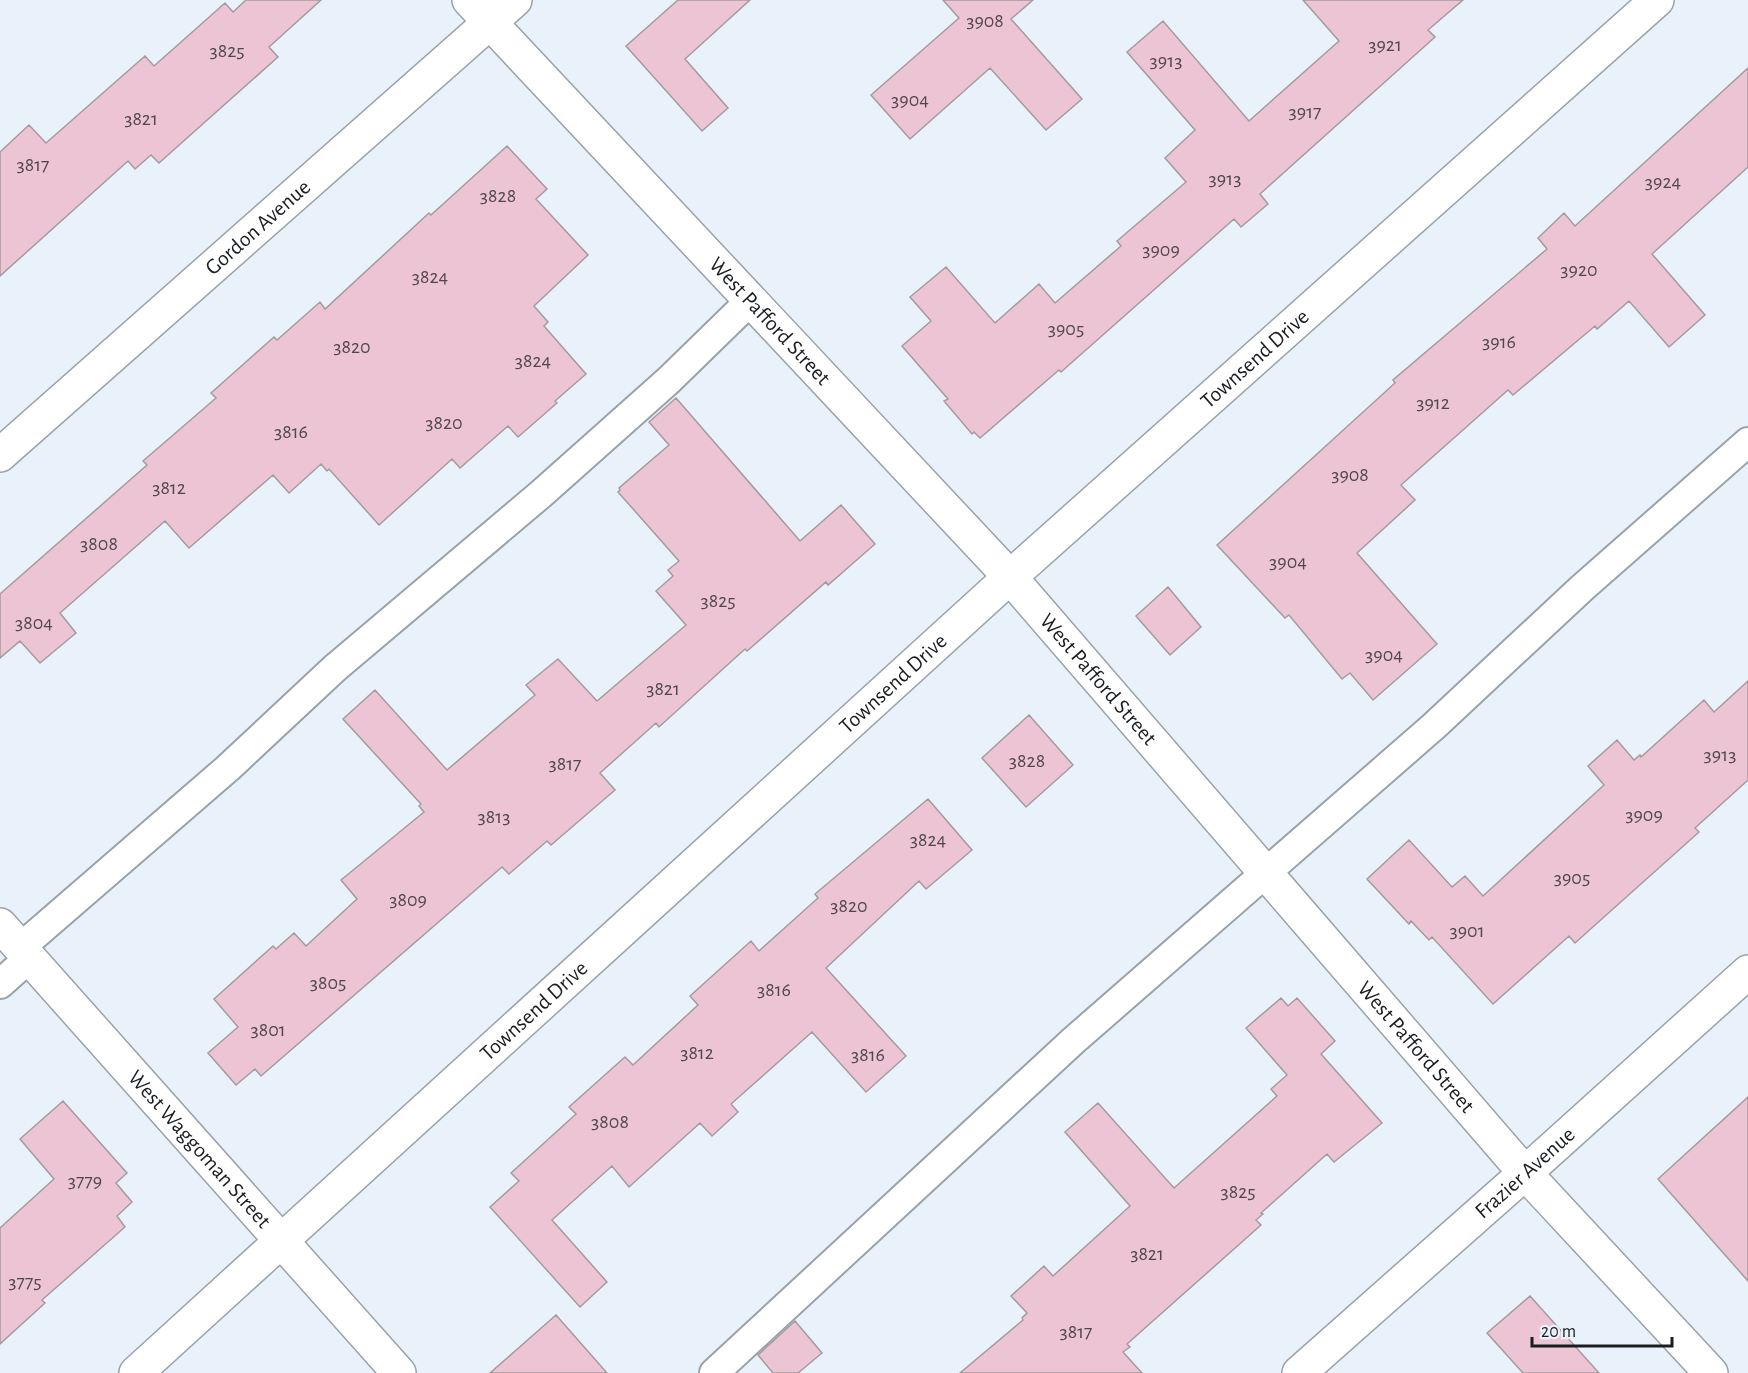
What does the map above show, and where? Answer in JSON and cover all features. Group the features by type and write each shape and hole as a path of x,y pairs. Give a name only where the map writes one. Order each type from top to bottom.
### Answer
{"street":[{"name":"Gordon Avenue","path":"0,455 479,11 515,0"},
{"name":"Townsend Drive","path":"136,1373 1010,577 1656,0"},
{"name":"West Pafford Street","path":"479,11 1010,577 1525,1173 1711,1373"},
{"name":"West Waggoman Street","path":"17,944 399,1373"},
{"name":"Frazier Avenue","path":"1299,1373 1748,972"}],"lane":[{"path":"0,984 17,944 228,768 335,668 542,494 644,403 750,301"},
{"path":"714,1373 1073,1041 1434,726 1582,588 1748,442"}],"building":[{"path":"246,0 321,0 269,47 278,57 159,163 151,155 135,169 128,161 0,276 0,152 29,125 46,143 145,56 154,66 225,3 233,12"},
{"path":"678,0 750,0 685,59 728,108 702,131 626,46"},
{"path":"943,0 1033,0 1011,19 1082,99 1046,130 990,68 910,139 871,95 959,18"},
{"path":"1303,0 1463,0 1428,30 1435,37 1260,194 1268,204 1241,227 1234,219 1061,372 1059,370 980,438 974,432 972,434 944,401 948,399 902,346 931,321 910,297 946,267 995,323 1039,284 1055,303 1121,246 1117,241 1186,182 1165,158 1195,130 1127,52 1163,21 1249,121 1339,41"},
{"path":"1748,68 1748,167 1652,254 1705,315 1669,347 1629,301 1597,329 1595,326 1513,395 1508,390 1401,485 1415,500 1357,553 1437,644 1373,700 1350,673 1342,679 1289,615 1285,618 1217,545 1395,383 1393,380 1547,249 1538,238 1564,213 1575,226"},
{"path":"507,146 547,189 536,199 588,255 534,306 548,322 544,326 586,374 518,437 508,426 460,468 452,459 379,525 329,469 327,471 321,464 289,493 273,475 189,548 165,521 60,613 76,633 40,663 20,641 0,658 0,594 147,465 143,461 216,398 211,393 274,337 277,340 320,302 325,309 429,213 431,215"},
{"path":"676,398 800,541 841,505 875,544 828,585 826,582 747,651 745,649 659,727 656,723 600,773 615,790 551,845 547,841 509,874 502,867 261,1076 255,1069 236,1085 208,1053 238,1027 214,999 273,946 276,949 294,933 306,946 357,899 341,880 424,812 419,806 421,804 343,719 375,690 447,770 535,695 526,685 558,659 597,701 686,625 656,591 673,576 668,570 679,561 618,492 619,488 669,445 649,422"},
{"path":"1168,587 1201,627 1170,655 1136,616"},
{"path":"1748,681 1748,780 1695,828 1699,832 1575,943 1569,936 1493,1004 1432,937 1429,940 1411,921 1409,924 1367,879 1409,840 1452,887 1465,876 1483,896 1604,785 1588,766 1617,740 1634,760 1640,755 1641,757 1704,700 1714,712"},
{"path":"1029,715 1073,765 1026,807 982,758"},
{"path":"928,799 972,850 926,889 919,881 826,968 906,1056 866,1092 812,1032 731,1104 738,1112 712,1136 700,1123 629,1187 612,1166 552,1220 607,1282 580,1307 490,1207 519,1181 511,1173 576,1114 569,1107 625,1057 633,1065 698,1005 690,996 751,941 759,951 818,898 815,894"},
{"path":"1281,998 1288,1006 1297,998 1335,1041 1321,1054 1382,1123 1334,1162 1327,1154 1261,1213 1263,1214 1256,1220 1261,1225 1127,1344 1130,1347 1123,1352 1142,1373 960,1373 1023,1320 1022,1318 1027,1313 1011,1296 1044,1266 1053,1276 1130,1206 1065,1132 1098,1103 1174,1188 1277,1096 1271,1089 1287,1075 1246,1028"},
{"path":"1748,1097 1748,1281 1658,1179"},
{"path":"63,1101 127,1173 116,1183 132,1202 117,1216 125,1227 42,1300 45,1303 0,1344 0,1228 54,1179 20,1139"},
{"path":"1530,1296 1599,1373 1523,1373 1487,1333"},
{"path":"556,1315 607,1373 490,1373"},
{"path":"795,1321 822,1353 798,1373 773,1373 758,1355"}]}
